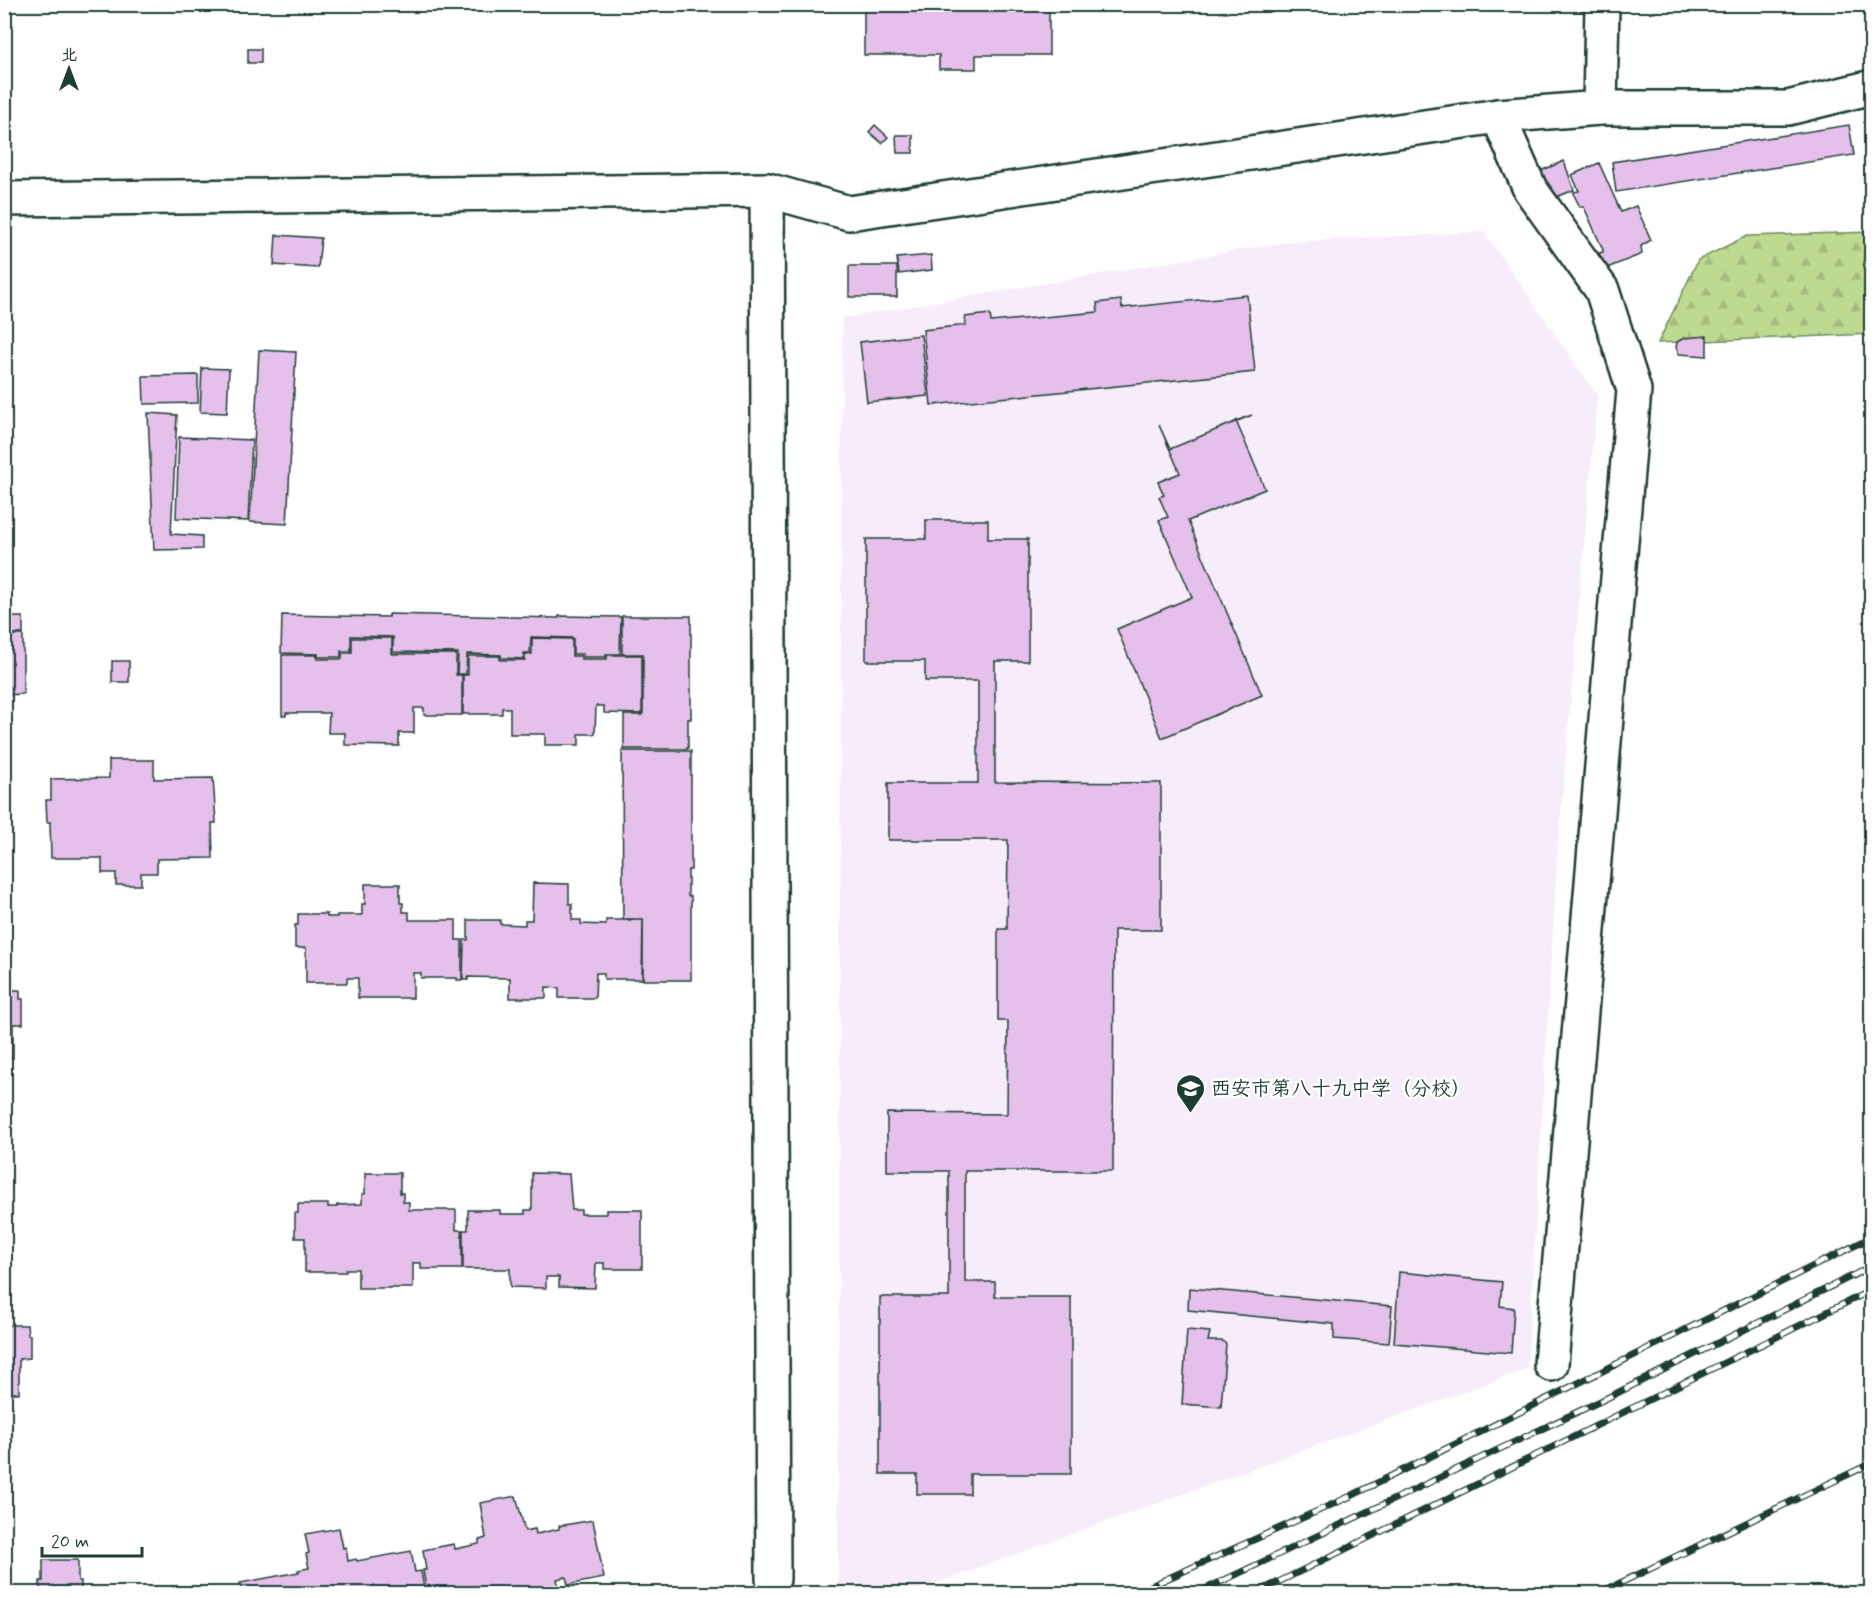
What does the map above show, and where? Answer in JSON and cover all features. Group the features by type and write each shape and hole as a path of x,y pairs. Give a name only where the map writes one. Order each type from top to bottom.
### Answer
{"street":[{"path":"1600,108 1602,4"},
{"path":"4,199 767,190 849,213 1498,116 1600,108 1788,108 1872,87"},
{"path":"1498,116 1530,189 1602,290 1634,390 1551,1364"},
{"path":"767,190 773,1579"}],"shaded area":[{"name":"西安市第八十九中学（分校）","path":"1484,232 1597,395 1557,859 1527,1369 909,1593 838,1594 842,318 1287,242"}],"green space":[{"path":"1871,232 1871,334 1658,343 1698,260 1747,236"}],"building":[{"path":"864,4 1049,4 1049,55 976,55 976,69 939,69 939,55 864,55"},
{"path":"248,49 261,49 261,63 248,63"},
{"path":"875,125 888,137 882,143 869,132"},
{"path":"1849,125 1854,155 1616,192 1612,162"},
{"path":"896,135 913,135 913,153 897,153"},
{"path":"1564,161 1574,190 1541,203 1531,175"},
{"path":"1599,163 1621,212 1636,206 1651,240 1641,246 1642,254 1607,268 1599,253 1603,250 1584,207 1580,207 1574,195 1574,192 1579,191 1572,175"},
{"path":"276,235 321,238 318,268 274,265"},
{"path":"931,255 932,270 899,274 897,258"},
{"path":"849,266 897,266 897,297 849,297"},
{"path":"1247,295 1255,372 931,405 923,330 966,325 965,317 990,314 991,322 1098,312 1097,303 1121,300 1122,308"},
{"path":"921,335 928,396 867,402 860,342"},
{"path":"1707,336 1707,356 1679,354 1676,347 1677,342 1684,338"},
{"path":"259,350 296,352 287,524 250,522"},
{"path":"202,368 229,369 227,413 200,412"},
{"path":"198,375 198,403 144,404 143,376"},
{"path":"148,413 177,415 171,534 202,536 202,549 154,550"},
{"path":"1236,422 1265,489 1188,521 1262,695 1162,738 1117,629 1192,597 1159,520 1168,517 1159,497 1164,495 1158,482 1180,473 1159,425 1170,449"},
{"path":"179,437 252,440 248,521 176,518"},
{"path":"926,520 988,520 988,539 1028,539 1028,661 995,661 995,782 1161,783 1161,930 1114,930 1113,1171 965,1171 965,1282 995,1282 995,1297 1071,1297 1071,1474 970,1474 970,1494 917,1494 917,1474 880,1474 880,1297 949,1297 949,1171 887,1171 887,1113 1007,1114 1008,1021 998,1021 998,929 1007,929 1008,840 888,840 888,783 978,783 978,681 925,681 925,661 866,661 866,539 926,539"},
{"path":"389,614 559,618 559,616 621,617 620,654 606,654 606,657 583,657 583,654 573,654 573,638 531,637 530,653 524,653 524,659 501,658 501,655 467,654 466,674 457,674 458,653 393,652 393,637 351,636 351,651 341,651 341,657 281,653 282,615 389,617"},
{"path":"622,616 691,616 691,719 688,719 688,749 624,749 624,715 643,715 643,654 622,654"},
{"path":"4,617 23,617 23,634 4,634"},
{"path":"4,635 23,635 23,694 4,695"},
{"path":"352,638 392,638 392,654 456,654 456,675 462,675 462,715 424,715 424,708 414,708 414,733 399,733 399,746 345,745 345,733 328,733 329,713 286,713 286,716 282,716 282,655 317,655 317,659 342,659 342,653 352,653"},
{"path":"532,638 572,639 572,656 581,656 581,659 607,659 607,655 642,655 642,714 604,713 604,706 596,706 595,734 579,734 579,745 545,745 545,734 510,734 510,708 502,708 502,714 463,714 463,675 468,675 468,656 500,656 500,660 525,660 525,654 532,654"},
{"path":"112,661 129,661 129,682 112,682"},
{"path":"622,751 691,751 691,870 688,870 688,896 691,896 691,980 643,980 643,919 623,919"},
{"path":"109,760 154,760 154,779 213,778 216,823 212,823 213,858 157,859 157,873 141,873 141,885 116,885 116,873 102,873 102,858 51,858 50,822 47,822 46,800 51,800 51,779 109,778"},
{"path":"533,883 569,884 572,920 581,920 581,924 606,925 606,920 643,920 642,979 604,979 604,973 596,973 595,998 559,998 559,988 546,987 546,998 510,998 510,978 468,977 468,980 463,980 464,940 468,940 468,920 500,920 500,924 525,925 525,920 532,920"},
{"path":"365,884 400,884 400,903 403,903 403,912 409,912 409,920 456,920 456,940 462,940 462,980 421,978 421,973 413,973 413,998 358,998 358,978 347,978 347,983 306,983 306,948 295,948 295,925 298,925 298,914 327,914 327,917 362,915 362,904 365,904"},
{"path":"4,990 20,990 20,999 23,999 23,1024 13,1024 13,1058 4,1058"},
{"path":"365,1173 400,1173 400,1193 403,1193 403,1202 409,1202 409,1210 456,1210 456,1230 462,1230 462,1269 421,1269 421,1263 413,1263 413,1288 358,1288 358,1269 346,1269 346,1272 305,1272 305,1238 295,1238 295,1213 298,1213 298,1204 328,1204 328,1207 337,1207 337,1205 362,1204 362,1194 365,1194"},
{"path":"532,1173 569,1174 572,1210 581,1210 581,1214 606,1214 606,1210 642,1210 642,1269 604,1269 604,1263 596,1263 595,1288 559,1287 559,1277 546,1277 546,1288 510,1287 510,1269 463,1269 463,1230 468,1230 468,1210 500,1210 500,1214 525,1214 525,1210 532,1210"},
{"path":"1399,1272 1502,1282 1500,1306 1514,1308 1511,1353 1394,1343"},
{"path":"1189,1288 1392,1306 1389,1343 1334,1339 1334,1324 1188,1310"},
{"path":"4,1325 27,1325 28,1335 30,1335 30,1358 19,1359 19,1393 4,1393"},
{"path":"1187,1330 1210,1332 1208,1341 1222,1341 1226,1344 1221,1407 1182,1404"},
{"path":"516,1496 525,1531 535,1529 536,1534 559,1529 559,1526 593,1520 604,1578 568,1585 566,1577 557,1579 560,1594 427,1594 423,1570 426,1570 423,1550 454,1544 455,1549 479,1544 479,1540 486,1538 480,1503"},
{"path":"339,1528 348,1561 411,1551 415,1572 421,1571 425,1594 242,1594 240,1583 309,1568 305,1534"},
{"path":"43,1560 78,1560 78,1581 81,1581 81,1594 40,1594 40,1581 43,1581"}],"railway":[{"path":"1133,1594 1351,1496 1872,1237"},
{"path":"1195,1594 1611,1396 1872,1266"},
{"path":"1254,1594 1872,1290"},
{"path":"1597,1594 1872,1463"}],"place":[{"name":"西安市第八十九中学（分校）","path":"1190,1114"}]}
